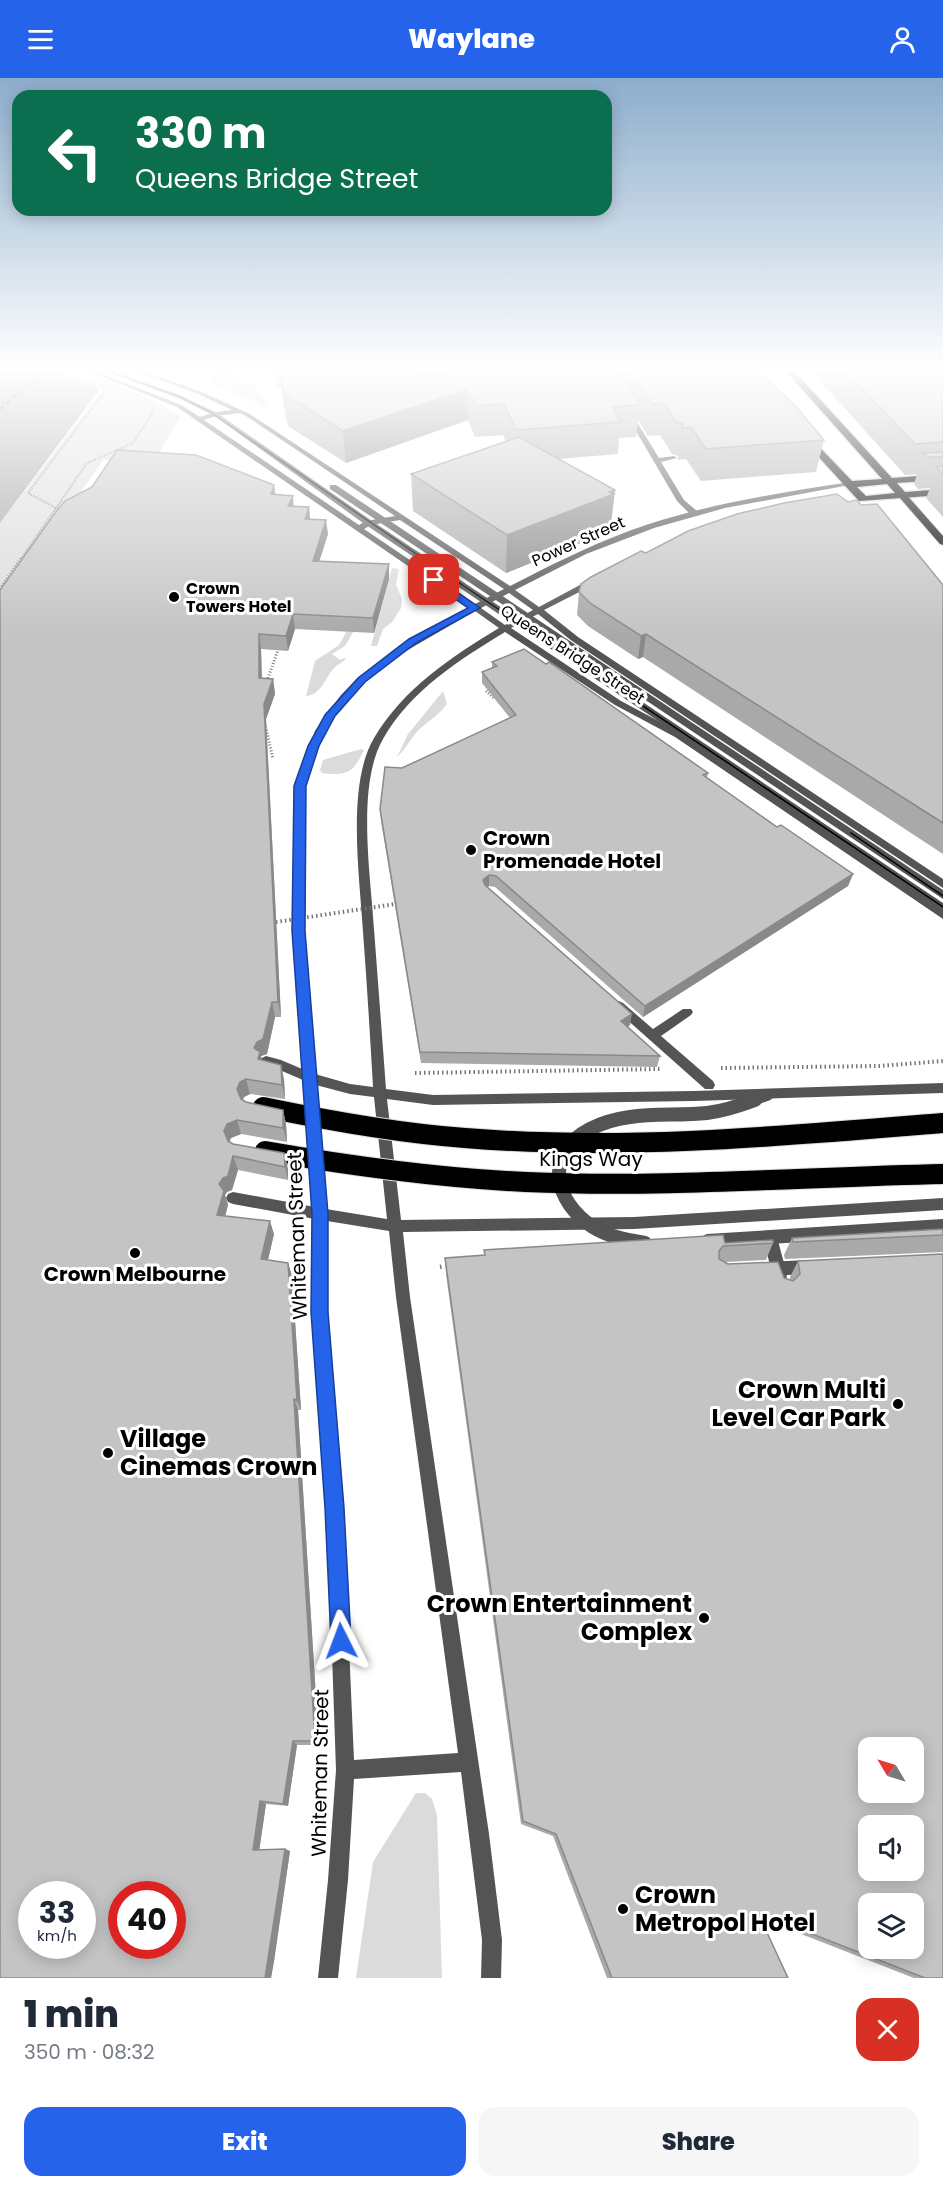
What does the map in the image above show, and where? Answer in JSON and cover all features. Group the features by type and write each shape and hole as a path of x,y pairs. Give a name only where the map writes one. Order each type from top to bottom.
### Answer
{"highway":[{"path":"827,460 863,499 943,492"},
{"path":"870,460 902,495"},
{"name":"Power Street","path":"851,484 943,477"},
{"name":"Kings Way","path":"253,1105 355,1125 532,1142 732,1139 943,1123"},
{"name":"Kings Way","path":"251,1148 372,1169 526,1182 628,1183 943,1174"}],"main road":[{"path":"902,495 943,542"},
{"path":"863,499 872,510"}],"street":[{"name":"Queens Bridge Street","path":"258,460 506,629 618,703 678,735 943,915"},
{"name":"Queens Bridge Street","path":"280,460 369,523 491,599"},
{"name":"Queens Bridge Street","path":"292,460 943,908"},
{"name":"Queens Bridge Street","path":"314,460 509,589 575,639 943,884"},
{"path":"657,460 681,501 694,513"},
{"name":"Power Street","path":"491,599 611,541 650,526 742,502 851,484"},
{"path":"851,502 863,499"},
{"path":"359,528 369,523 402,517"},
{"path":"491,1978 489,1918 395,1226 380,1095 362,829 366,776 376,740 411,696 456,661 506,629 599,578"},
{"name":"Whiteman Street","path":"328,1978 338,1880 345,1770 334,1508 319,1312 320,1214 298,931 300,786 313,746 330,715 362,680 379,664 413,641 491,599"},
{"name":"Queens Bridge Street","path":"522,620 943,894"},
{"path":"610,998 709,1085"},
{"path":"653,1035 687,1012"},
{"path":"266,1061 277,1063 310,1078 380,1095 420,1099 768,1095 943,1088"},
{"path":"663,1243 651,1244 618,1238 598,1230 580,1218 566,1201 558,1184 557,1174 562,1155 582,1134 611,1120 724,1110 768,1095"},
{"path":"233,1198 395,1226 634,1223 943,1204"},
{"path":"699,1241 943,1226"},
{"path":"770,1238 783,1288"},
{"path":"744,1270 826,1266"},
{"path":"345,1770 468,1762"}],"path":[{"path":"53,460 28,493 56,508"},
{"path":"1,588 87,463 95,460"},
{"path":"1,588 12,587"},
{"path":"267,682 278,650"},
{"path":"486,691 502,704"},
{"path":"264,721 273,759"},
{"path":"276,922 395,904"}],"shaded area":[{"path":"0,460 47,460 0,523"},
{"path":"49,460 155,460 103,460 81,492 118,494 0,613 0,523"},
{"path":"392,568 399,569 396,585 402,599 401,608 392,622 383,629 377,646 371,646"},
{"path":"347,631 353,632 345,646 332,654 340,660 346,659 334,668 315,693 306,696 315,661 339,645"},
{"path":"443,691 447,704 418,730 397,757 408,734"},
{"path":"364,750 360,758 349,771 331,774 322,773 320,770 323,760"},
{"path":"416,1793 425,1793 432,1799 437,1815 442,1978 356,1978 373,1862"}],"building":[{"name":"Crown Melbourne","path":"110,460 208,460 274,485 271,494 293,496 288,506 309,507 305,519 326,520 313,561 389,564 373,618 293,614 286,636 259,634 259,678 273,679 264,704 278,1002 272,1002 263,1039 257,1042 254,1048 260,1052 258,1059 281,1065 282,1085 246,1079 240,1082 237,1089 241,1099 246,1102 283,1110 283,1128 237,1120 227,1124 224,1131 228,1141 233,1144 284,1153 285,1167 233,1156 228,1176 223,1178 219,1184 224,1191 217,1215 270,1221 261,1259 288,1263 315,1741 293,1741 283,1804 260,1801 253,1850 285,1849 265,1978 0,1978 0,590 65,501 92,487"},
{"path":"453,460 560,460 615,490 609,492 614,494 507,535 411,474"},
{"path":"943,466 943,474 936,467"},
{"path":"837,494 848,502 857,500 861,505 877,504 943,585 943,823 646,634 641,636 590,603 579,592 581,584 591,577 641,551 646,553 688,531 737,514"},
{"path":"524,649 546,664 549,662 708,773 703,775 777,827 781,825 853,874 645,1006 496,876 489,875 483,880 485,885 632,1014 621,1021 660,1056 420,1052 380,809 385,767 402,768 516,715 482,672 497,666 492,662"},
{"path":"943,1229 943,1235 793,1242 792,1238"},
{"name":"Crown Entertainment Complex","path":"723,1235 725,1243 773,1240 773,1243 723,1246 719,1251 719,1259 728,1264 778,1262 784,1278 793,1281 800,1274 798,1261 943,1254 943,1978 925,1978 876,1959 924,1959 924,1893 858,1893 858,1952 758,1913 788,1978 612,1978 556,1834 523,1821 445,1258 485,1255 484,1250"}],"tram line":[{"path":"279,460 943,907"},
{"path":"851,833 943,896"}],"place":[{"name":"Crown Towers Hotel","path":"174,597"},
{"name":"Crown Promenade Hotel","path":"471,850"},
{"name":"Crown Melbourne","path":"135,1253"},
{"name":"Crown Multi Level Car Park","path":"898,1404"},
{"name":"Village Cinemas Crown","path":"108,1453"},
{"name":"Crown Entertainment Complex","path":"704,1618"},
{"name":"Crown Metropol Hotel","path":"623,1909"}],"route":[{"path":"341,1641 334,1508 319,1312 320,1214 298,931 300,786 313,746 330,715 362,680 379,664 413,641 475,608 434,580"}]}
